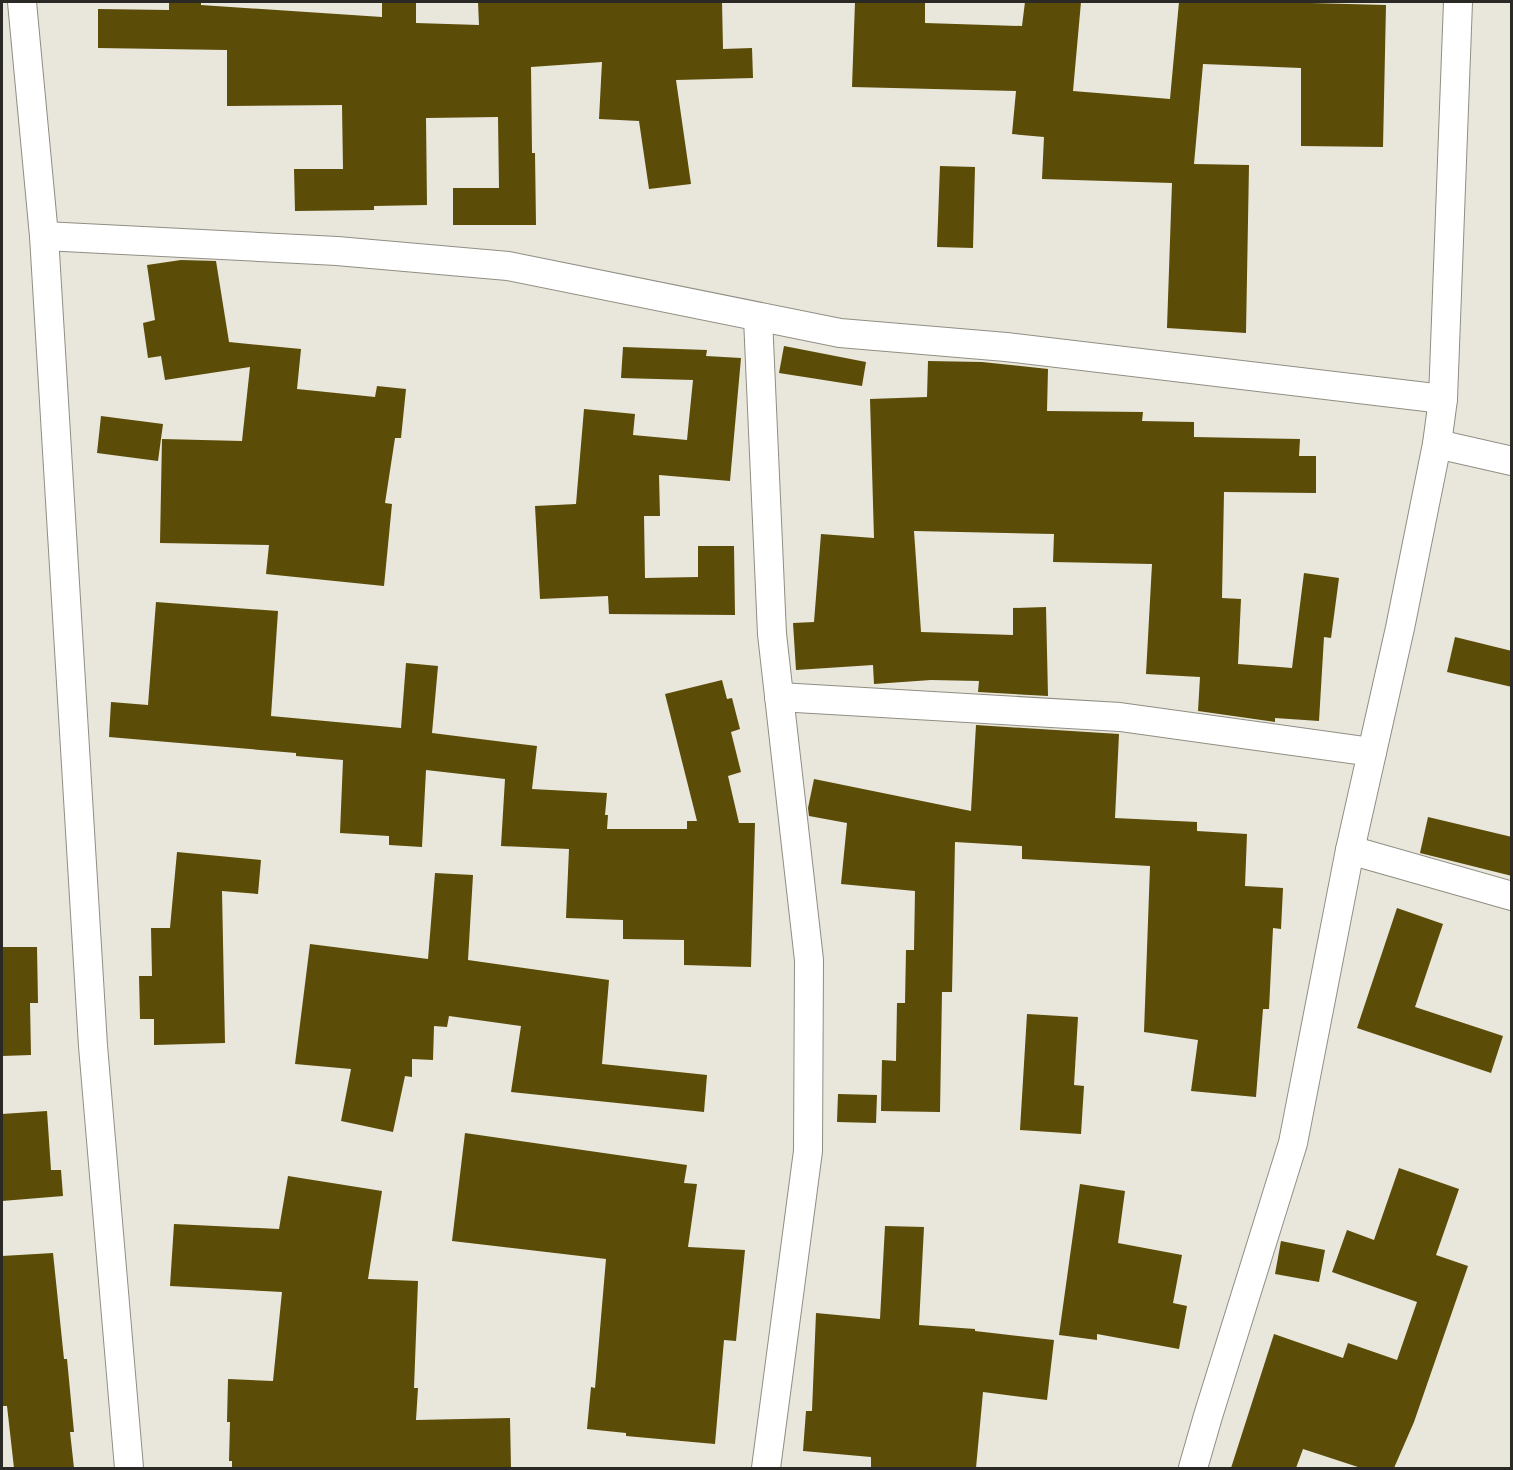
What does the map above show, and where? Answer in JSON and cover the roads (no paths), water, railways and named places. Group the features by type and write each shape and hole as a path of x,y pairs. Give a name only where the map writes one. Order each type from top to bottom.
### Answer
{"street":[{"path":"22,2 44,236 93,1046 129,1468"},
{"path":"1193,1468 1293,1143 1350,850 1400,628 1437,444 1443,399 1458,2"},
{"path":"44,236 337,251 508,266 840,333 1006,347 1443,399"},
{"path":"758,318 772,634 808,960 807,1151 766,1468"},
{"path":"1437,444 1512,461"},
{"path":"779,697 1120,717 1372,752"},
{"path":"1350,850 1512,896"}]}
